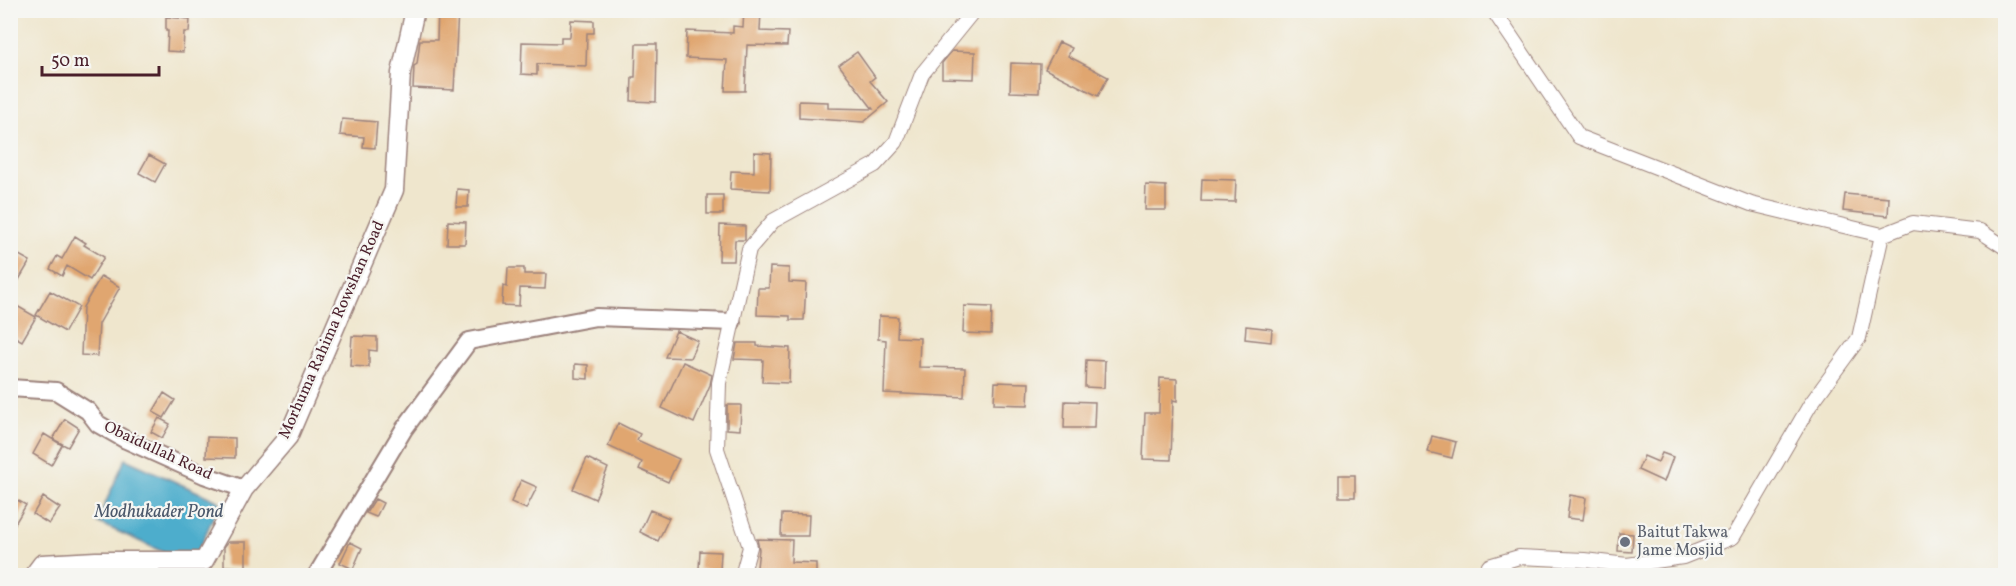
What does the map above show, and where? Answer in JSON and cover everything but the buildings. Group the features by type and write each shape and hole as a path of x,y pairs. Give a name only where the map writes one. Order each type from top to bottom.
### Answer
{"main road":[{"name":"Morhuma Rahima Rowshan Road","path":"33,576 42,564 96,561 204,561 244,489 288,437 394,190 400,73 415,10"}],"street":[{"path":"742,576 750,547 717,449 719,383 749,249 773,221 875,165 896,142 922,74 974,10"},
{"path":"1493,10 1579,137 1751,204 1882,235 1913,223 1980,231 2006,248"},
{"path":"1483,576 1489,566 1519,557 1584,560 1627,565 1683,556 1733,537 1810,405 1859,338 1882,235"},
{"path":"316,576 404,429 469,341 596,317 732,322"},
{"name":"Obaidullah Road","path":"10,388 56,390 88,411 98,424 126,440 204,475 244,489"}],"water":[{"name":"Modhukader Pond","path":"125,459 220,502 192,565 97,522"}],"waterway":[{"path":"1625,576 1678,564"},
{"path":"1554,565 1572,566 1622,576"}],"place":[{"name":"Baitut Takwa Jame Mosjid","path":"1625,542"}]}
